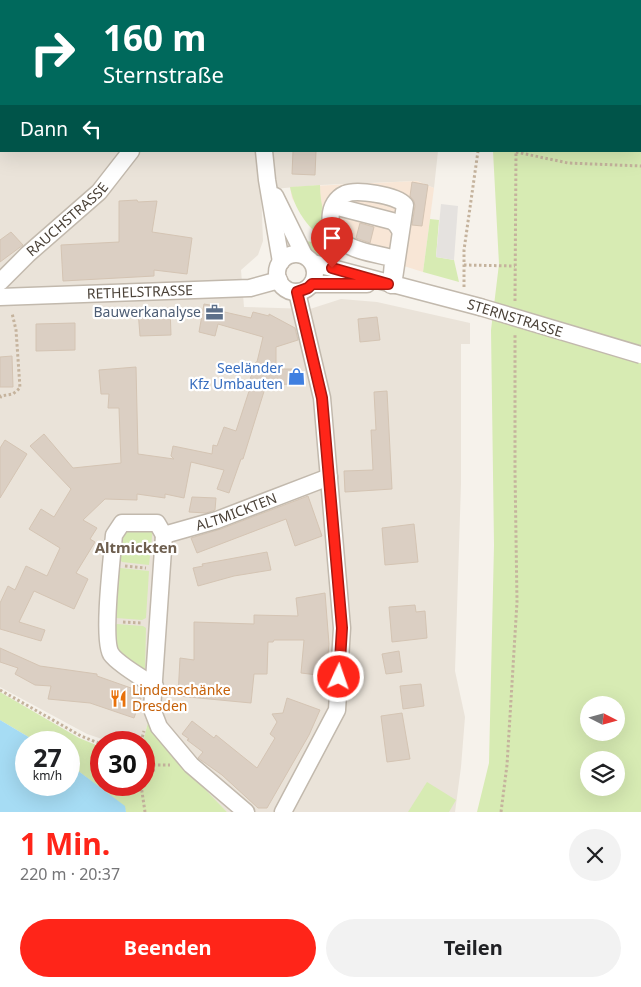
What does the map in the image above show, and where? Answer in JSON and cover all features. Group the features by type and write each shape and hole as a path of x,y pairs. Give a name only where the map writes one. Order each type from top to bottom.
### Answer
{"street":[{"name":"RAUCHSTRASSE","path":"0,282 28,254 99,192 130,152"},
{"path":"264,152 281,262"},
{"path":"267,180 316,274 308,288 297,292 286,289 277,274 281,262 291,254 308,259"},
{"path":"338,201 395,210 402,222 390,285 392,258 352,247 340,240 332,231 330,213 338,201"},
{"name":"STERNSTRASSE","path":"308,259 390,285 472,305 641,355"},
{"name":"RETHELSTRASSE","path":"6,297 250,288 279,280"},
{"name":"STERNSTRASSE","path":"312,284 390,285"},
{"path":"283,812 337,710 342,628 322,398 297,292"},
{"name":"ALTMICKTEN","path":"164,535 217,520 329,477"},
{"path":"155,686 137,676 111,654 106,637 114,535 122,523 157,523 164,535 155,686 152,709 159,727 191,765 246,812"}],"path":[{"path":"472,305 464,265 464,250 478,152"},
{"path":"515,305 516,152 568,163 641,166"},
{"path":"464,265 515,266"},
{"path":"0,396 13,394 20,388 16,330 6,297"},
{"path":"501,812 507,765 517,602 515,324"},
{"path":"112,564 162,570"},
{"path":"108,621 159,624"},
{"path":"0,690 90,740"},
{"path":"143,796 145,812"}],"shaded area":[{"path":"0,152 438,152 434,188 417,181 320,185 261,190 263,241 258,255 241,270 244,307 310,309 341,299 377,302 470,323 470,344 461,344 461,484 455,671 465,717 455,812 227,812 167,750 151,722 148,722 146,731 90,731 90,735 0,687"},
{"path":"417,181 434,188 423,272 327,242 311,227 292,198 290,187"},
{"path":"441,204 458,206 454,260 436,257"}],"green space":[{"path":"493,152 641,152 641,812 477,812 489,763 494,545 491,330 499,264"},
{"path":"320,185 321,201 336,247 313,230 306,222 292,197 290,187"},
{"path":"430,219 439,220 436,257 454,260 459,282 423,272"},
{"path":"306,241 314,243 323,249 327,260 314,253"},
{"path":"153,528 149,565 122,562 119,559 118,545 127,529"},
{"path":"120,568 149,571 146,618 142,620 116,618 114,616 116,571"},
{"path":"117,624 143,626 146,628 145,672 141,672 118,648 114,635 114,626"},
{"path":"0,692 67,731 18,731 0,720"},
{"path":"151,721 167,750 227,812 126,812 124,806 111,796 155,796 155,731 146,731 148,722"},
{"path":"80,738 90,742 90,780 80,772"},
{"path":"427,782 456,800 449,812 408,812"}],"water":[{"path":"0,720 18,731 15,731 15,796 80,796 80,772 90,780 90,796 112,796 125,806 126,812 0,812"}],"building":[{"path":"293,152 316,152 315,175 292,174"},
{"path":"412,182 428,185 422,226 412,225 415,206 410,196"},
{"path":"137,200 138,202 157,201 152,232 192,238 187,274 154,270 154,276 63,281 61,245 119,242 119,201"},
{"path":"360,223 374,227 370,243 356,238"},
{"path":"11,232 23,245 0,262 0,240"},
{"path":"204,304 221,307 220,311 251,318 253,312 269,316 269,314 295,328 298,340 276,347 276,369 294,369 292,384 266,385 243,459 241,459 229,493 217,489 224,470 191,462 184,498 165,494 165,498 137,494 137,500 105,499 83,520 97,528 90,539 95,542 76,573 88,579 74,609 34,591 19,622 45,630 41,641 0,629 0,603 8,586 15,590 26,566 47,576 60,548 29,529 41,509 54,517 71,489 30,446 44,434 73,468 121,463 119,408 108,408 109,394 101,394 99,370 136,367 138,454 174,459 171,456 173,446 212,454 213,445 217,446 224,427 236,431 251,385 248,385 257,362 263,337 218,324 215,336 199,332"},
{"path":"170,308 171,335 140,336 138,310"},
{"path":"377,317 380,340 360,342 358,319"},
{"path":"75,323 75,350 36,351 36,324"},
{"path":"12,356 13,387 0,387 0,357"},
{"path":"387,391 392,489 345,492 344,471 373,470 371,430 376,430 374,392"},
{"path":"5,440 27,454 0,498 0,448"},
{"path":"308,496 322,536 295,546 286,519 197,553 191,538 221,529"},
{"path":"192,497 216,498 215,510 206,513 189,512"},
{"path":"414,524 418,562 385,565 382,528"},
{"path":"267,552 271,570 234,576 198,586 193,568 203,566 202,564"},
{"path":"325,593 329,644 326,676 301,673 304,640 274,640 273,642 268,642 267,674 254,674 251,703 178,696 180,658 194,660 194,622 254,624 254,615 298,616 296,598"},
{"path":"415,605 416,612 425,611 427,638 392,642 389,607"},
{"path":"0,648 40,666 97,674 97,676 131,688 130,694 141,698 134,718 90,703 48,699 51,686 35,685 15,674 18,668 0,662"},
{"path":"399,651 402,672 386,674 382,654"},
{"path":"421,684 424,706 403,709 400,686"},
{"path":"287,698 320,710 309,735 267,808 258,808 222,775 198,758 203,752 182,734 192,721 214,738 216,735 257,768 275,738 270,734 277,722 272,714 283,713"},
{"path":"402,713 410,759 387,762 381,716"}],"place":[{"name":"Bauwerkanalyse","path":"215,312"},
{"name":"Seeländer Kfz Umbauten","path":"297,376"},
{"name":"Lindenschänke Dresden","path":"118,698"}],"district":[{"name":"Altmickten","path":"136,548"}],"route":[{"path":"332,268 388,284 312,284 303,291 297,292 322,398 342,628 339,677"}]}
